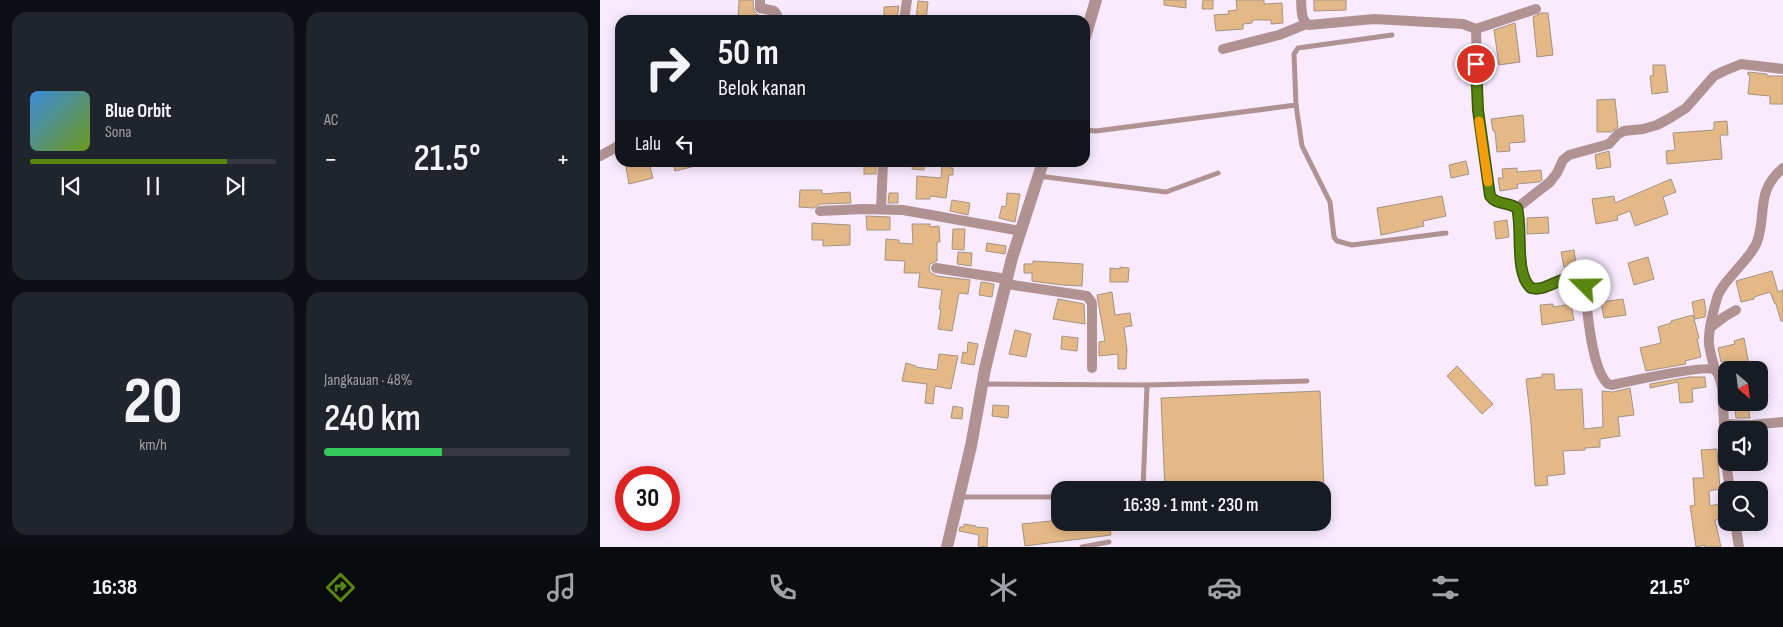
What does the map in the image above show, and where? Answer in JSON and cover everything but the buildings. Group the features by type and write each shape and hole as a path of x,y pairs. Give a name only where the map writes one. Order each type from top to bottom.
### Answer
{"street":[{"path":"760,0 760,8 774,11 777,15"},
{"path":"905,15 907,0"},
{"path":"1090,20 1096,0"},
{"path":"1301,0 1302,17 1306,24"},
{"path":"1223,48 1278,35 1306,24 1317,25 1382,20 1463,24 1476,29 1536,9"},
{"path":"1476,29 1478,110 1490,196 1494,201 1517,208"},
{"path":"1517,208 1550,182 1568,155 1609,144 1618,134 1624,131 1650,127 1670,118 1686,108 1714,76 1742,64 1783,69"},
{"path":"600,156 615,148"},
{"path":"880,209 883,167"},
{"path":"947,547 971,446 982,384 1007,282 1041,167"},
{"path":"1724,421 1722,387 1720,377 1715,370 1709,345 1718,295 1756,246 1759,237 1762,206 1766,194 1774,176 1783,168"},
{"path":"1517,208 1522,267 1526,283 1531,288 1540,289 1569,276 1580,279 1586,290 1587,310 1596,358 1601,374 1606,382 1612,385 1700,369 1711,368 1715,370"},
{"path":"820,211 903,210 1021,231"},
{"path":"936,268 1087,296 1092,303 1092,368"},
{"path":"1711,327 1736,310"},
{"path":"1768,423 1783,422"},
{"path":"1736,531 1739,547"}],"lane":[{"path":"1392,36 1298,48 1294,54 1296,105 1302,146 1330,202 1334,237 1337,242 1352,245 1446,234"},
{"path":"1090,130 1296,105"},
{"path":"1038,176 1166,192 1218,173"},
{"path":"982,384 1147,385 1307,381"},
{"path":"1143,481 1147,385"},
{"path":"959,497 1051,497"},
{"path":"1082,547 1108,542"}],"slow traffic":[{"path":"1479,121 1488,182"}],"route":[{"path":"1476,64 1478,110 1490,196 1494,201 1517,208 1523,277 1528,286 1535,289 1540,289 1569,276 1577,277 1585,286"}]}
